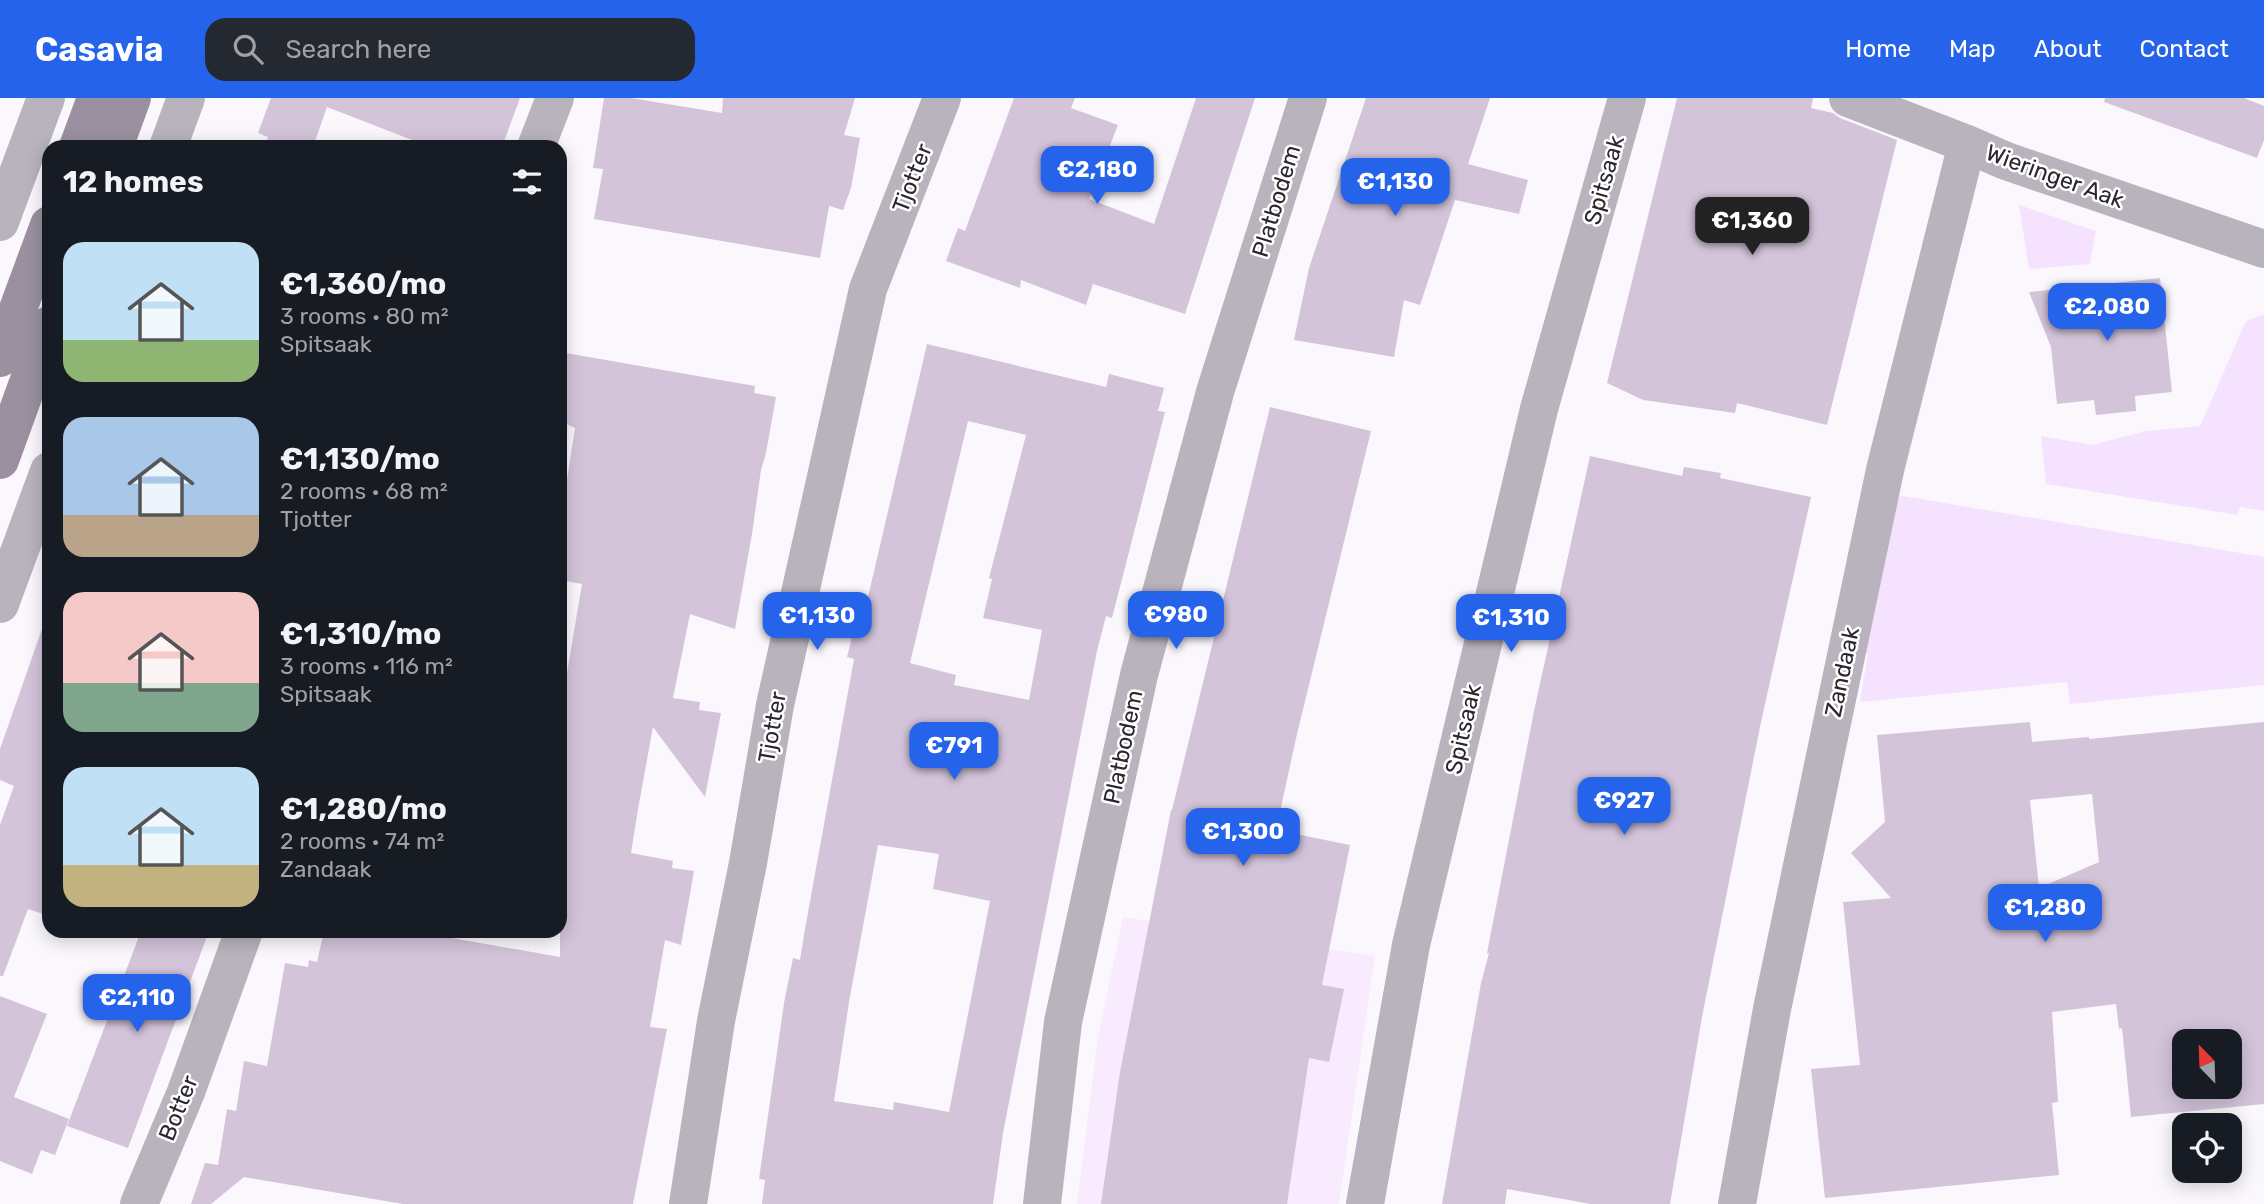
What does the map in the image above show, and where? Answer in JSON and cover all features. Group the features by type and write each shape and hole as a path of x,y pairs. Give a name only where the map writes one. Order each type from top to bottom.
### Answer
{"main road":[{"path":"81,140 96,98"},
{"path":"117,140 132,98"},
{"path":"0,358 42,244"},
{"path":"0,460 42,345"}],"street":[{"path":"0,222 46,98"},
{"path":"171,140 186,98"},
{"path":"539,140 555,98"},
{"name":"Tjotter","path":"688,1204 716,1021 748,863 775,705 868,289 942,98"},
{"name":"Platbodem","path":"1042,1204 1063,1022 1139,675 1215,392 1308,98"},
{"name":"Spitsaak","path":"1365,1204 1414,932 1539,410 1627,98"},
{"name":"Wieringer Aak","path":"1848,98 2006,161 2264,249"},
{"name":"Zandaak","path":"1737,1204 1772,1009 1885,470 1967,144"},
{"path":"0,604 42,490"},
{"name":"Botter","path":"139,1204 186,1092 241,938"}],"shaded area":[{"path":"2019,205 2096,231 2090,264 2029,269"},
{"path":"2264,314 2264,511 2240,507 2238,515 2046,484 2041,436 2092,445 2146,431 2200,426 2246,321"},
{"path":"1897,495 2264,557 2264,685 2070,704 2067,682 1860,702 1868,654 1863,653"},
{"path":"1123,917 1375,956 1339,1204 1077,1204 1098,1037"}],"building":[{"path":"271,98 520,98 505,140 412,140 327,107 315,140 267,140 268,137 258,133"},
{"path":"604,98 631,98 722,113 723,98 855,98 844,135 860,138 851,188 843,210 829,206 820,258 594,219 603,169 593,168"},
{"path":"1014,98 1075,98 1071,108 1118,125 1089,199 1154,224 1196,98 1255,98 1185,314 1093,284 1086,305 1021,280 1020,288 946,261 958,228 965,231"},
{"path":"1366,98 1490,98 1468,164 1528,180 1519,214 1455,200 1420,305 1404,300 1394,357 1294,340 1309,268"},
{"path":"1677,98 1813,98 1811,108 1833,113 1897,140 1827,425 1737,403 1735,413 1643,400 1607,383"},
{"path":"2105,98 2244,98 2264,106 2264,140 2257,158 2104,102"},
{"path":"2160,278 2172,392 2135,396 2136,411 2096,415 2094,400 2057,404 2051,347 2029,292"},
{"path":"927,344 1106,387 1109,374 1164,388 1158,411 1165,412 1112,618 1106,616 1097,651 1003,1133 993,1204 762,1204 765,1180 759,1179 784,1003 793,958 800,960 854,659 847,657 855,625 861,627","holes":["968,421 1026,435 989,578 992,579 983,618 1042,630 1029,700 954,685 956,675 910,663","878,845 939,854 933,889 990,901 949,1112 894,1102 893,1110 834,1101"]},
{"path":"567,353 755,386 754,393 776,397 735,629 690,614 673,698 700,702 699,710 721,713 705,797 653,727 638,809 631,853 673,861 672,868 694,871 681,945 665,940 650,1027 667,1029 633,1204 403,1204 244,1177 211,1204 191,1204 205,1163 218,1165 227,1109 236,1111 244,1061 267,1066 285,963 308,967 309,960 317,962 322,938 452,938 560,957 560,938 567,938 567,673 582,584 567,581 567,480 575,428 567,424"},
{"path":"1270,407 1371,431 1276,830 1350,845 1322,985 1344,989 1329,1062 1309,1058 1287,1204 1101,1204 1120,1072 1171,810"},
{"path":"1590,456 1682,476 1684,467 1721,473 1720,478 1811,497 1761,722 1702,1017 1670,1204 1591,1204 1507,1189 1505,1204 1442,1204 1481,983 1489,953 1534,711"},
{"path":"42,629 42,914 28,909 3,976 0,976 0,825 14,786 0,780 0,749"},
{"path":"2030,722 2032,742 2264,722 2264,1104 2131,1117 2122,1028 2119,1029 2116,1004 2052,1012 2058,1102 2052,1103 2059,1175 1825,1198 1811,1069 1860,1065 1843,902 1891,898 1851,853 1885,822 1877,735","holes":["2092,794 2099,862 2039,888 2030,800"]},
{"path":"138,938 206,938 128,1148 67,1126"},
{"path":"0,996 47,1014 14,1097 69,1119 55,1155 41,1150 32,1174 0,1161"}]}
